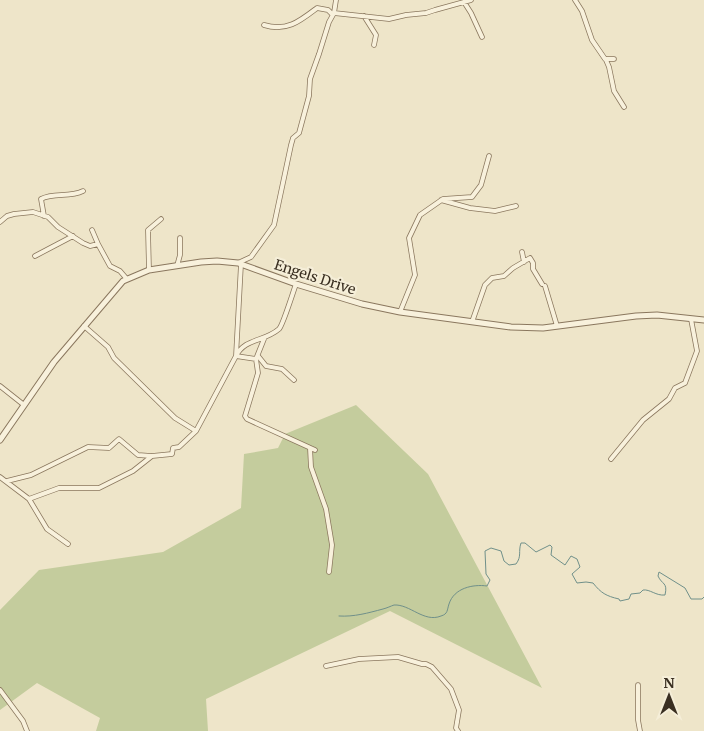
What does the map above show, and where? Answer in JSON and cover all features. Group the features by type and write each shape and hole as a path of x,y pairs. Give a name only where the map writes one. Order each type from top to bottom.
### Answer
{"street":[{"path":"236,356 239,264 251,257 274,224 291,145 293,138 299,133 307,103 310,78 333,14 336,0"},
{"path":"264,25 273,28 299,22 317,8 328,10 333,14 389,19 406,14 426,14 471,0"},
{"path":"575,0 582,11 592,40 606,60 614,91 624,107"},
{"path":"464,2 471,12 482,37"},
{"path":"364,16 376,35 374,45"},
{"path":"606,60 614,59"},
{"path":"400,312 415,275 409,238 420,215 444,198 472,197 481,185 488,156"},
{"path":"44,216 41,199 48,195 75,195 82,191"},
{"path":"441,200 470,208 495,211 516,206"},
{"path":"0,222 7,216 33,212 44,216 58,227 90,246 98,244"},
{"path":"149,270 148,230 161,219"},
{"path":"92,230 110,266 120,271 126,278"},
{"path":"35,256 73,236"},
{"path":"177,266 180,255 180,238"},
{"path":"522,252 524,262"},
{"path":"472,322 485,285 492,278 504,276 530,258 533,262 533,269 543,285 557,326"},
{"name":"Engels Drive","path":"0,440 54,362 126,278 149,270 201,262 217,261 239,264 341,299 400,312 531,328 636,316 704,320"},
{"path":"7,481 31,475 88,447 109,448 118,440 138,455 172,454 173,448 179,447 196,431 240,347 264,339 279,329 296,284"},
{"path":"611,459 643,420 669,399 675,388 685,383 697,350 691,319"},
{"path":"84,326 108,347 114,358 175,418 196,431"},
{"path":"264,339 257,358 258,373 245,416 246,419 315,450"},
{"path":"236,356 257,358 266,366 282,369 294,380"},
{"path":"0,386 24,405"},
{"path":"310,448 311,468 326,509 332,544 329,572"},
{"path":"29,499 59,488 99,488 133,471 152,456"},
{"path":"0,477 29,499 47,529 68,544"},
{"path":"326,666 359,659 398,657 426,664 432,667 451,689 459,710 456,728 458,731"},
{"path":"638,685 638,720 640,731"},
{"path":"0,690 18,714 27,731"}],"green space":[{"path":"356,405 428,474 542,688 390,611 206,699 208,731 96,731 100,718 37,683 0,710 0,610 39,570 163,552 241,508 244,454 278,448 285,434"}],"waterway":[{"path":"339,616 361,614 394,605 406,607 429,617 443,615 455,594 465,588 487,586 490,580 486,574 485,551 491,548 501,551 504,561 509,565 516,564 519,559 521,543 525,543 536,552 550,545 552,547 551,555 565,565 571,556 577,559 580,567 572,574 577,583 593,583 604,594 620,601 629,599 631,594 640,593 643,590 665,595 666,588 658,576 659,572 685,588 691,599 702,599 704,597"}]}
